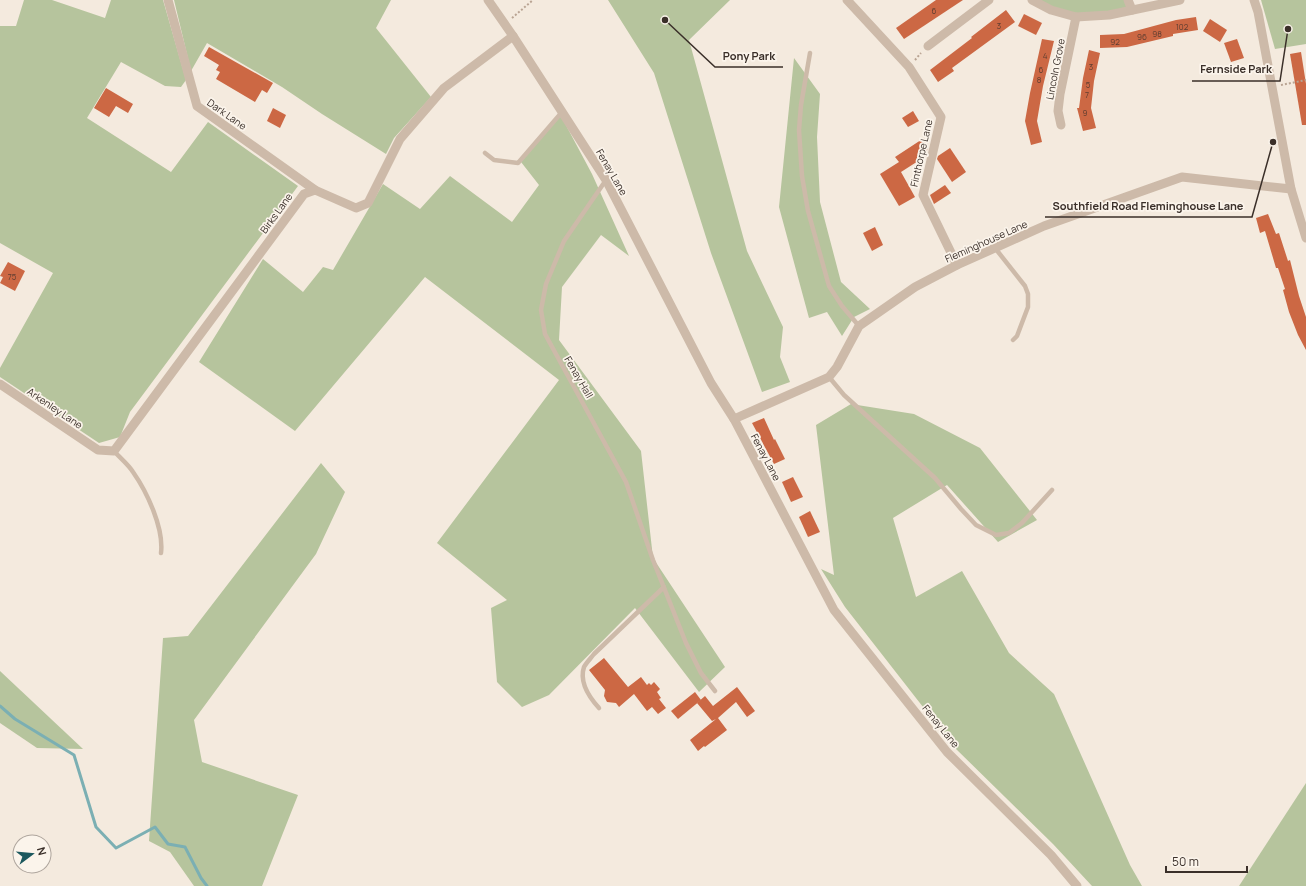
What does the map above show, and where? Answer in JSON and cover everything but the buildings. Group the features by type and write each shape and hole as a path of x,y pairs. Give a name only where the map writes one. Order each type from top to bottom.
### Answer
{"street":[{"name":"Dark Lane","path":"168,0 197,106 315,190"},
{"name":"Fenay Lane","path":"488,0 606,180 711,383 734,419 834,610 947,752 1051,854 1077,886"},
{"name":"Finthorpe Lane","path":"847,0 909,67 941,117 923,194 957,265"},
{"path":"928,46 989,0"},
{"path":"1032,0 1051,10 1076,17 1109,15 1180,0"},
{"path":"1128,0 1132,10"},
{"path":"1254,0 1258,12 1291,189 1306,238"},
{"name":"Lincoln Grove","path":"1061,125 1058,111 1060,94 1076,17"},
{"path":"315,190 356,208 368,203 400,139 444,88 513,36"},
{"name":"Fleminghouse Lane","path":"829,377 837,368 859,326 914,287 957,265 1044,226 1182,177 1291,189"},
{"name":"Birks Lane","path":"114,451 304,194 315,190"},
{"path":"734,419 829,377"},
{"name":"Arkenley Lane","path":"0,384 98,450 114,451"}],"lane":[{"path":"810,53 801,105 799,130 802,176 808,211 829,286 842,306 859,326"},
{"path":"485,153 494,160 518,163 562,112"},
{"name":"Fenay Hall","path":"606,180 564,241 546,284 541,310 544,334 626,482 686,644 701,673 715,691"},
{"path":"995,248 1024,286 1028,294 1028,307 1017,336 1013,340"},
{"path":"829,377 844,395 935,478 976,525 996,535 1009,533 1022,524 1052,490"},
{"path":"114,451 132,471 146,495 159,529 162,548 161,553"},
{"path":"599,708 586,692 583,675 584,666 594,654 664,587"}],"path":[{"path":"505,24 533,0"},
{"path":"909,67 928,46"},
{"path":"1272,87 1306,80"}],"green space":[{"path":"24,0 52,0 105,18 111,0 163,0 186,80 181,87 165,86 121,62 87,118 171,172 208,122 298,186 130,412 120,437 99,443 0,377 0,368 53,273 0,243 0,26 16,26"},
{"path":"174,0 391,0 376,28 431,97 394,138 386,154 282,87 207,43 191,71"},
{"path":"608,0 730,0 689,40 747,251 783,327 780,357 790,382 762,392 711,253 654,73"},
{"path":"1032,0 1128,0 1132,10 1076,17"},
{"path":"1261,0 1306,0 1306,44 1275,49"},
{"path":"794,58 820,94 817,137 820,202 841,282 870,309 854,317 842,336 827,312 809,318 779,207"},
{"path":"560,114 592,174 629,256 601,235 562,287 559,340 641,451 653,558 725,667 699,692 635,608 549,695 522,707 497,682 491,608 507,600 437,543 559,380 425,277 295,431 199,362 263,259 303,292 323,267 333,270 383,184 420,209 450,176 512,222 539,185 521,162"},
{"path":"851,404 914,414 980,448 1037,520 998,542 947,485 893,518 916,597 962,571 1009,653 1054,694 1130,865 1142,886 1092,886 1053,844 955,748 845,607 821,569 834,575 816,425"},
{"path":"321,463 345,492 316,554 194,720 202,762 298,795 262,886 194,886 170,852 149,841 163,638 188,636"},
{"path":"0,671 83,749 37,748 0,723"},
{"path":"1306,783 1306,886 1239,886"}],"waterway":[{"path":"0,706 15,719 74,755 96,827 116,848 155,827 168,844 185,847 201,878 207,886"}],"place":[{"name":"Pony Park","path":"665,20"},
{"name":"Fernside Park","path":"1288,29"},
{"name":"Southfield Road Fleminghouse Lane","path":"1273,142"}]}
